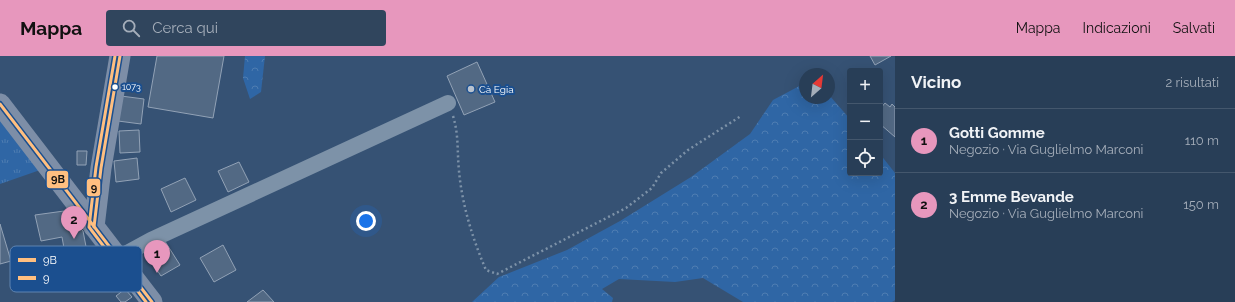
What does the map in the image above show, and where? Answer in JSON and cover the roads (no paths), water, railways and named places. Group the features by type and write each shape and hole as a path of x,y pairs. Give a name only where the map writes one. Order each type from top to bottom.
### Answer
{"main road":[{"path":"94,227 101,168 120,56"},
{"path":"0,104 109,246"},
{"path":"142,289 152,302"}],"street":[{"path":"140,246 448,103"}],"place":[{"name":"1073","path":"115,87"},
{"name":"Cà Egia","path":"471,89"},
{"name":"3 Emme Bevande","path":"74,239"},
{"name":"Gotti Gomme","path":"157,273"}]}
